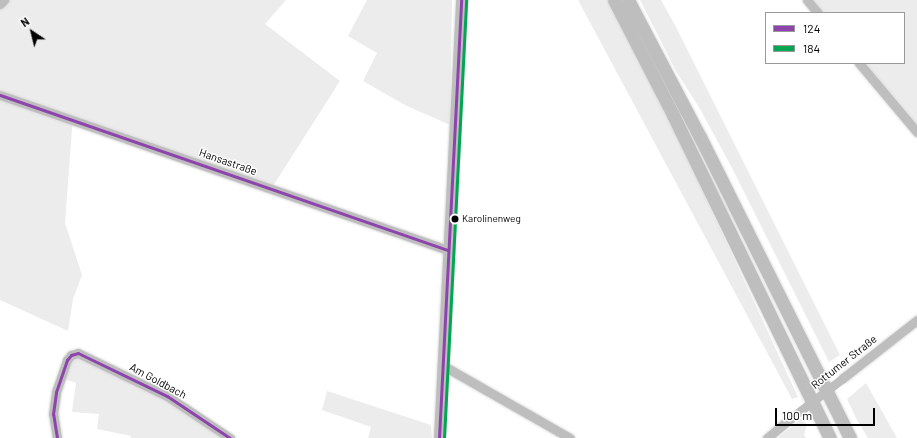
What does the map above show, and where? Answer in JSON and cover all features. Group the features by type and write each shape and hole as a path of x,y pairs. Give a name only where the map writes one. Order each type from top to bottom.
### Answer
{"highway":[{"path":"614,0 683,135 830,438"},
{"path":"628,0 700,137 850,438"},
{"path":"841,420 854,438"}],"main road":[{"path":"439,438 461,0"}],"street":[{"path":"0,4 4,0"},
{"path":"807,0 817,12"},
{"path":"860,64 917,132"},
{"name":"Hansastraße","path":"0,95 448,250"},
{"name":"Rottumer Straße","path":"767,438 917,320"},
{"name":"Am Goldbach","path":"57,438 53,414 55,399 67,360 71,355 78,353 167,396 230,438"},
{"path":"442,365 570,438"}],"shaded area":[{"path":"0,0 286,0 265,24 340,81 273,186 73,116 65,223 82,275 73,299 68,331 0,300"},
{"path":"367,0 452,0 450,125 405,105 363,81 377,53 348,36"},
{"path":"578,0 608,0 685,153 798,397 792,399"},
{"path":"640,0 661,0 676,27 840,355 829,362 731,166 700,109 676,71"},
{"path":"811,0 917,0 917,128 864,64 905,64 905,12 820,12"},
{"path":"77,357 181,409 227,438 130,438 131,436 97,429 99,414 72,412 76,383 64,379 70,360"},
{"path":"866,383 897,438 868,438 857,420 847,399"},
{"path":"327,391 431,425 432,438 368,438 371,427 322,410"},
{"path":"802,418 807,425 804,435 806,438 778,438"}],"transit line":[{"name":"124","path":"439,438 461,0"},
{"name":"184","path":"444,438 466,0"},
{"name":"124","path":"0,95 448,250"},
{"name":"124","path":"71,355 78,353 167,396 230,438"},
{"name":"124","path":"57,438 53,414 56,392 67,360 71,355"}],"place":[{"name":"Karolinenweg","path":"455,219"}]}
